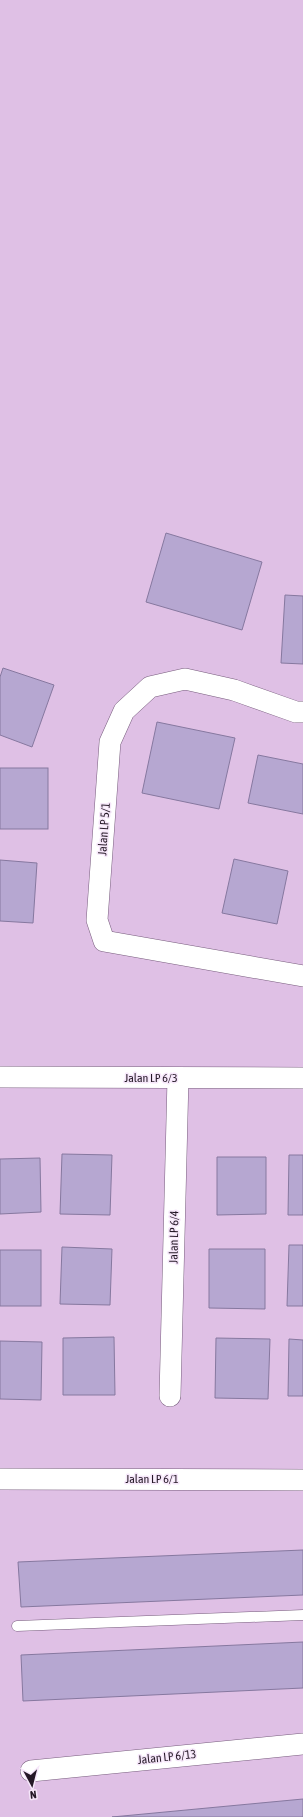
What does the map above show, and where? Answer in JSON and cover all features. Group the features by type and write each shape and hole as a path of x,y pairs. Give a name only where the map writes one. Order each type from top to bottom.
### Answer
{"street":[{"name":"Jalan LP 5/1","path":"303,712 296,712 234,690 185,679 150,687 124,710 110,742 97,920 104,941 303,976"},
{"name":"Jalan LP 6/3","path":"0,1077 303,1078"},
{"name":"Jalan LP 6/4","path":"170,1396 178,1078"},
{"name":"Jalan LP 6/1","path":"0,1479 303,1480"},
{"name":"Jalan LP 6/13","path":"31,1771 303,1744"}],"lane":[{"path":"17,1626 303,1615"}],"building":[{"path":"166,533 262,562 242,630 146,602"},
{"path":"285,595 303,596 303,664 281,663"},
{"path":"3,668 54,685 32,747 0,735 0,677"},
{"path":"157,722 235,738 219,809 142,793"},
{"path":"258,755 303,764 303,814 248,803"},
{"path":"0,768 48,768 48,829 0,829"},
{"path":"234,859 288,871 277,924 222,913"},
{"path":"0,860 37,863 33,923 0,921"},
{"path":"62,1154 112,1155 110,1215 60,1214"},
{"path":"289,1155 303,1155 303,1215 288,1215"},
{"path":"217,1157 266,1157 266,1214 217,1215"},
{"path":"40,1158 41,1212 0,1214 0,1159"},
{"path":"289,1245 303,1245 303,1306 287,1306"},
{"path":"62,1247 112,1249 110,1305 60,1304"},
{"path":"209,1249 265,1249 265,1309 209,1308"},
{"path":"0,1250 41,1250 41,1306 0,1306"},
{"path":"114,1337 115,1395 63,1395 63,1338"},
{"path":"216,1338 270,1339 268,1399 215,1398"},
{"path":"289,1339 303,1340 303,1396 288,1396"},
{"path":"0,1341 42,1342 41,1400 0,1399"},
{"path":"303,1550 303,1595 21,1607 18,1562"},
{"path":"303,1642 303,1688 23,1701 21,1655"},
{"path":"303,1799 303,1817 112,1817"}]}
